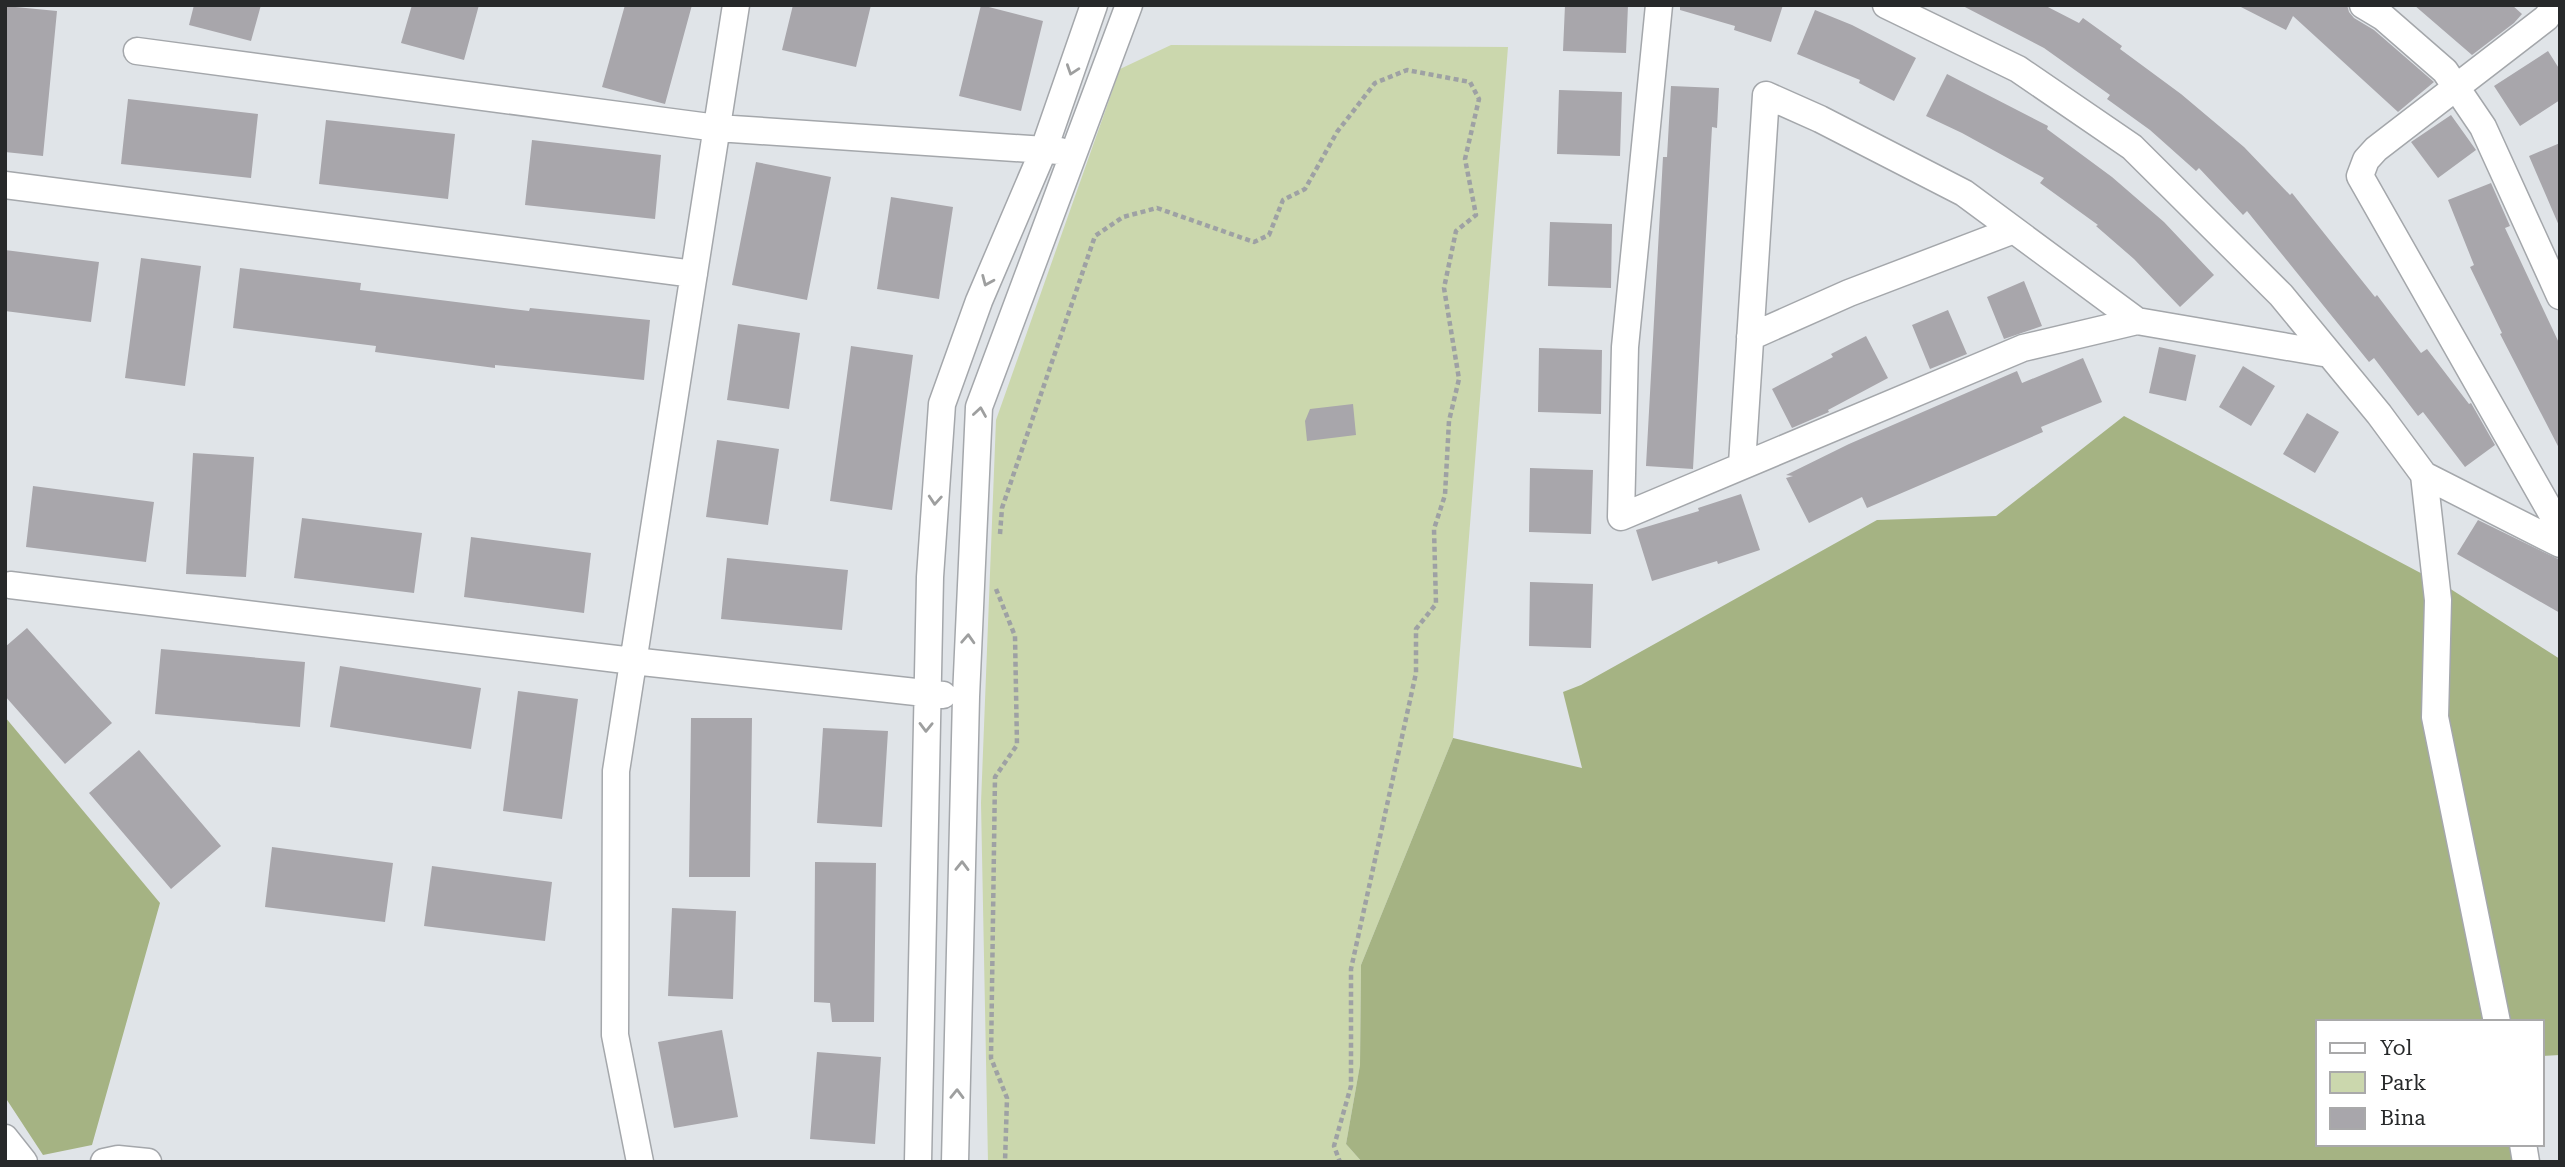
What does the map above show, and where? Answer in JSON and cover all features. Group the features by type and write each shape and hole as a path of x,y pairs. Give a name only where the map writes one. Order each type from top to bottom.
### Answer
{"street":[{"path":"640,1162 615,1035 616,772 736,5"},
{"path":"918,1162 930,577 942,404 979,301 1044,149 1094,5"},
{"path":"955,1162 966,697 979,407 1129,5"},
{"path":"1658,5 1625,347 1621,517 2023,348 2137,321 2329,354"},
{"path":"1886,5 2018,69 2132,146 2281,295 2379,414 2424,475 2560,544"},
{"path":"2363,5 2383,17 2445,71 2457,88 2483,127 2560,296"},
{"path":"2556,5 2546,18 2376,149 2366,160 2360,176 2560,528"},
{"path":"137,51 717,128 1074,153"},
{"path":"1742,464 1766,95 1820,119 1964,193 2137,321"},
{"path":"5,185 694,274"},
{"path":"1750,337 1849,293 2014,230"},
{"path":"2424,475 2438,600 2435,717 2497,1020"},
{"path":"10,585 633,661 966,697"},
{"path":"5,1138 24,1162"},
{"path":"104,1162 118,1159 148,1162"}],"path":[{"path":"1000,535 1002,508 1095,236 1123,216 1157,208 1254,242 1269,235 1283,200 1306,189 1337,132 1375,83 1407,70 1470,82 1479,99 1465,159 1476,215 1455,231 1444,288 1459,379 1449,421 1445,495 1434,529 1436,604 1416,629 1416,673 1351,969 1351,1086 1334,1146 1340,1162"},
{"path":"997,575 996,589 1015,636 1017,745 995,777 991,1058 1007,1098 1005,1162"}],"green space":[{"path":"1171,45 1508,47 1453,738 1361,965 1360,1065 1346,1144 1362,1162 988,1162 981,803 996,420 1120,69"},
{"path":"2124,416 2449,588 2560,659 2560,1055 2544,1056 2544,1020 2316,1020 2316,1146 2511,1146 2514,1162 1362,1162 1346,1144 1360,1065 1361,965 1453,738 1582,768 1563,692 1581,685 1877,520 1996,516"},
{"path":"5,717 160,903 92,1145 43,1155 5,1097"}],"building":[{"path":"194,5 261,5 251,41 189,25"},
{"path":"412,5 479,5 464,60 401,43"},
{"path":"625,5 692,5 665,104 602,87"},
{"path":"793,5 871,5 856,67 782,50"},
{"path":"981,5 1043,21 1021,111 959,96"},
{"path":"1565,5 1628,5 1626,53 1563,51"},
{"path":"1680,5 1783,5 1771,42 1734,30 1735,26 1680,10"},
{"path":"1961,5 2044,5 2079,23 2083,18 2181,94 2244,147 2290,195 2292,193 2375,297 2377,295 2421,353 2427,349 2469,404 2471,403 2495,445 2465,467 2423,412 2418,416 2374,358 2369,362 2247,211 2243,215 2199,168 2196,171 2150,130 2107,99 2110,95 2044,48"},
{"path":"2237,5 2347,5 2354,18 2374,30 2434,82 2398,112 2293,16 2286,30"},
{"path":"2414,5 2512,5 2522,14 2472,55"},
{"path":"5,6 57,11 43,156 5,152"},
{"path":"1815,10 1852,25 1916,58 1894,101 1859,83 1860,80 1797,54"},
{"path":"2548,51 2560,70 2560,100 2520,126 2494,86"},
{"path":"1947,74 2048,126 2047,129 2112,177 2164,222 2214,275 2180,307 2134,259 2096,226 2098,225 2040,183 2044,178 1926,116"},
{"path":"1671,86 1719,88 1717,128 1712,127 1693,469 1646,466 1663,157 1667,157"},
{"path":"1559,90 1622,92 1620,156 1557,154"},
{"path":"128,99 258,114 251,178 121,164"},
{"path":"2451,115 2476,150 2438,178 2411,142"},
{"path":"326,120 455,134 448,199 319,184"},
{"path":"532,140 661,155 655,219 525,205"},
{"path":"2560,143 2560,228 2529,156"},
{"path":"756,162 831,177 807,300 732,285"},
{"path":"2491,183 2510,226 2505,228 2560,345 2560,450 2500,334 2502,333 2470,267 2474,265 2448,200"},
{"path":"891,197 953,207 939,299 877,289"},
{"path":"1550,222 1612,224 1611,288 1548,286"},
{"path":"5,250 99,262 91,322 5,311"},
{"path":"141,258 201,266 185,386 125,378"},
{"path":"240,268 361,283 360,290 529,311 530,308 650,320 644,380 495,365 495,368 375,352 376,346 233,328"},
{"path":"2024,281 2042,326 2004,339 1987,297"},
{"path":"1948,310 1967,354 1930,369 1912,325"},
{"path":"738,324 800,333 789,409 727,400"},
{"path":"1866,336 1888,378 1828,410 1829,412 1792,428 1772,389"},
{"path":"851,346 913,355 892,510 830,501"},
{"path":"2159,347 2196,355 2186,401 2149,393"},
{"path":"1539,348 1602,350 1601,414 1538,412"},
{"path":"2083,358 2102,402 2041,427 2043,432 1867,508 1862,497 1809,523 1786,478 1793,476 1786,475 1849,444 2017,371 2022,383"},
{"path":"2243,366 2275,386 2251,426 2219,407"},
{"path":"1353,404 1356,435 1307,441 1305,421 1310,409"},
{"path":"2307,413 2339,432 2315,473 2283,454"},
{"path":"717,440 779,449 768,525 706,517"},
{"path":"193,453 254,457 246,577 186,574"},
{"path":"1530,468 1593,470 1591,534 1529,532"},
{"path":"33,486 154,502 146,562 26,547"},
{"path":"1741,494 1760,550 1652,581 1636,530 1699,511 1698,508"},
{"path":"302,518 422,533 414,593 294,578"},
{"path":"2478,520 2560,560 2560,613 2457,554"},
{"path":"471,537 591,553 584,613 464,597"},
{"path":"727,558 848,570 842,630 721,619"},
{"path":"1530,582 1593,584 1591,648 1529,646"},
{"path":"27,628 112,723 65,764 5,696 5,647"},
{"path":"161,649 305,662 300,727 155,714"},
{"path":"340,666 481,688 471,749 330,727"},
{"path":"518,691 578,699 562,819 503,811"},
{"path":"691,718 752,718 750,877 689,877"},
{"path":"823,728 888,731 882,827 817,823"},
{"path":"139,750 221,846 171,889 89,793"},
{"path":"272,847 393,863 385,922 265,907"},
{"path":"815,862 876,863 874,1022 832,1022 830,1003 814,1002"},
{"path":"432,866 552,882 545,941 424,926"},
{"path":"672,908 736,911 733,999 668,996"},
{"path":"722,1030 738,1117 674,1128 658,1042"},
{"path":"817,1052 881,1057 875,1144 810,1139"}]}
